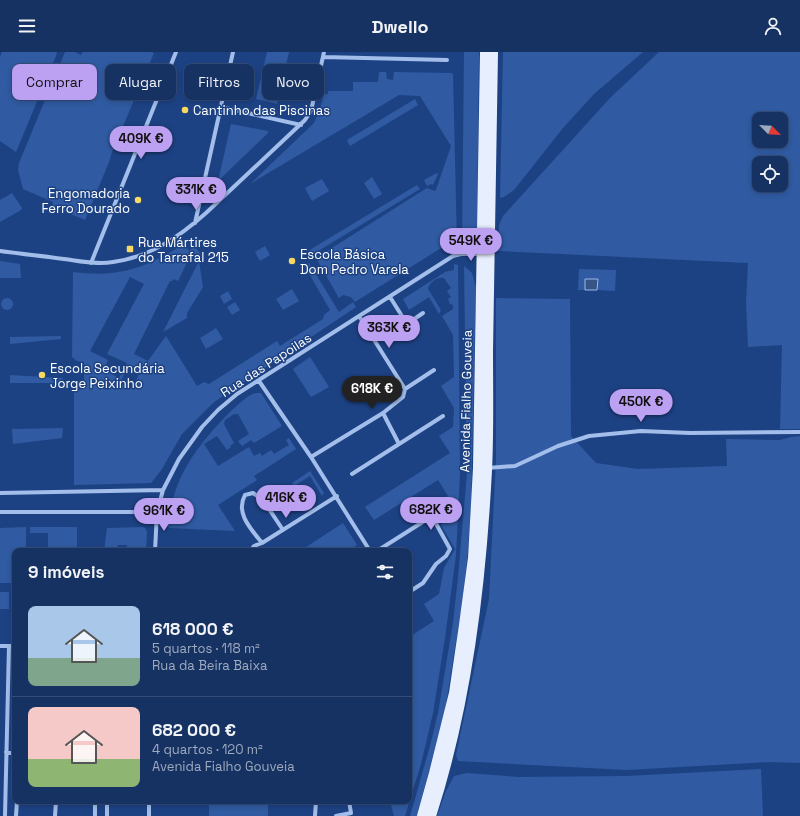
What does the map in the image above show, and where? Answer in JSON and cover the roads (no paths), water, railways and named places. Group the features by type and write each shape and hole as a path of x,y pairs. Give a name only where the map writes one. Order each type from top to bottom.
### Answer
{"main road":[{"name":"Avenida Fialho Gouveia","path":"431,816 452,739 464,679 475,611 482,548 487,468 485,52"},
{"name":"Avenida Fialho Gouveia","path":"422,816 454,693 472,558 478,468 493,52"}],"street":[{"path":"91,263 176,52"},
{"path":"195,223 233,52"},
{"path":"0,251 91,263 112,263 146,254 170,241 195,223 305,120 311,111 324,52"},
{"path":"323,57 447,60"},
{"path":"221,107 301,124"},
{"name":"Rua das Papoilas","path":"155,548 157,512 163,490 180,459 202,427 218,410 237,394 453,256 461,254 486,254"},
{"path":"390,297 407,324 423,313"},
{"path":"359,316 405,389"},
{"path":"311,457 383,413 403,398 405,389 434,370"},
{"path":"259,381 337,496 368,548"},
{"path":"383,413 400,444"},
{"path":"352,474 443,416"},
{"path":"487,468 515,466 558,446 589,436 641,431 690,433 800,432"},
{"path":"0,492 163,490"},
{"path":"262,543 243,515 241,502 245,495 253,493 259,496 282,530"},
{"path":"252,548 337,496"},
{"path":"0,512 157,512"},
{"path":"382,548 429,518 434,520 450,549 446,556 436,564 423,583 412,590"},
{"path":"0,646 9,646 5,816"},
{"path":"6,752 12,753"},
{"path":"16,816 17,804"},
{"path":"55,816 56,804"},
{"path":"95,804 95,816"},
{"path":"107,804 107,816"},
{"path":"149,804 149,816"},
{"path":"315,816 316,804"},
{"path":"336,816 351,813 350,804"}],"place":[{"name":"Cantinho das Piscinas","path":"185,110"},
{"name":"Engomadoria Ferro Dourado","path":"138,200"},
{"name":"Rua Mártires do Tarrafal 215","path":"130,249"},
{"name":"Escola Básica Dom Pedro Varela","path":"292,261"},
{"name":"Escola Secundária Jorge Peixinho","path":"42,375"}]}
